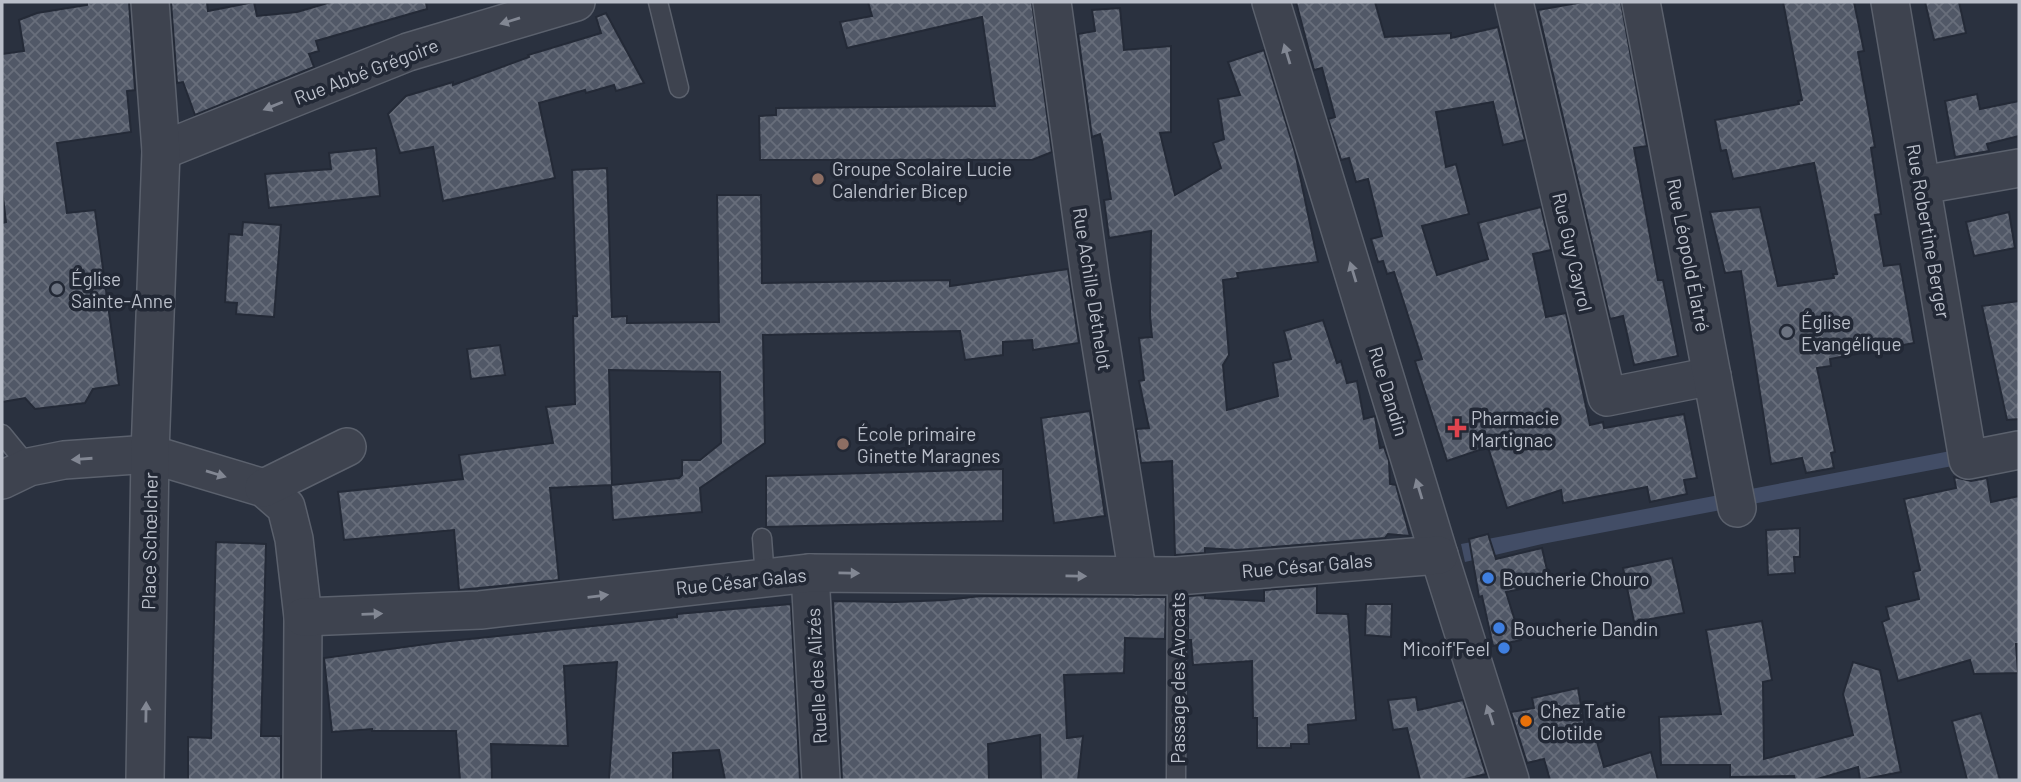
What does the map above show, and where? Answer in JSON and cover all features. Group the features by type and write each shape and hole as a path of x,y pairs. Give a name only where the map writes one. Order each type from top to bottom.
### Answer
{"street":[{"path":"150,2 161,151 150,454 264,488 286,507 294,539 303,617 302,780"},
{"name":"Rue Abbé Grégoire","path":"161,151 408,52 576,2"},
{"name":"Rue Achille Déthelot","path":"1052,2 1091,283 1138,576"},
{"name":"Rue Dandin","path":"1271,2 1510,780"},
{"name":"Rue Guy Cayrol","path":"1514,2 1607,397 1712,376"},
{"name":"Rue Léopold Élatré","path":"1642,2 1737,508"},
{"name":"Rue Robertine Berger","path":"1890,2 1968,460 2019,450"},
{"path":"1922,185 2019,168"},
{"path":"264,488 346,447"},
{"name":"Place Schœlcher","path":"15,473 64,460 150,454 145,780"},
{"name":"Rue César Galas","path":"303,617 480,610 810,573 1177,576 1439,555"},
{"name":"Ruelle des Alizés","path":"810,573 821,780"}],"lane":[{"path":"658,2 679,88"},
{"path":"2,434 15,473"},
{"path":"762,538 765,578"},
{"name":"Passage des Avocats","path":"1176,780 1177,576"}],"water":[{"path":"2019,438 1963,464 1542,544 1465,562 1461,544"}],"building":[{"path":"87,2 129,2 135,90 127,91 131,132 57,143 67,213 95,210 119,385 93,389 85,403 35,409 25,398 2,402 2,223 6,222 2,189 2,54 24,51 19,20 37,13 87,5"},
{"path":"171,2 207,2 208,11 254,2 257,16 297,12 331,2 426,2 427,9 316,41 319,51 309,54 314,67 195,115 183,82 177,83"},
{"path":"868,2 1032,2 1052,152 1032,160 760,160 759,116 776,115 776,108 995,106 982,17 847,48 840,22 872,16"},
{"path":"1296,2 1375,2 1385,37 1451,33 1451,38 1498,27 1525,140 1503,145 1493,102 1436,112 1446,167 1456,164 1469,214 1422,226 1437,275 1488,259 1478,223 1541,207 1551,250 1533,254 1546,317 1566,313 1590,425 1603,422 1604,428 1684,414 1697,478 1684,480 1687,494 1650,502 1647,487 1563,503 1561,490 1507,508 1488,447 1447,461 1415,361 1422,359 1394,272 1387,274 1383,261 1378,262 1371,239 1382,236 1368,179 1356,182 1349,158 1341,160 1328,119 1335,117 1322,68 1314,70"},
{"path":"1583,2 1621,2 1647,146 1634,148 1658,280 1663,280 1678,356 1634,365 1623,316 1610,319 1538,10"},
{"path":"1783,2 1854,2 1864,51 1858,52 1875,147 1871,148 1881,214 1875,215 1884,266 1900,264 1914,343 1830,359 1831,366 1817,368 1835,452 1831,453 1834,468 1806,473 1802,458 1771,464 1741,271 1725,273 1710,212 1760,207 1778,286 1834,278 1833,274 1837,274 1814,163 1733,179 1726,150 1721,151 1715,120 1799,104 1798,101 1802,100"},
{"path":"1925,2 1959,2 1966,33 1934,40"},
{"path":"1120,8 1124,50 1171,46 1171,132 1160,133 1175,195 1221,168 1213,143 1224,139 1218,99 1240,95 1228,62 1264,50 1295,152 1318,262 1237,273 1238,278 1223,280 1229,355 1223,365 1227,410 1278,396 1273,363 1291,359 1284,331 1323,320 1337,363 1341,361 1347,383 1357,381 1364,419 1375,416 1380,448 1384,447 1389,461 1390,484 1396,485 1410,536 1388,534 1385,538 1237,550 1205,548 1205,553 1175,555 1172,461 1141,463 1136,429 1149,428 1139,381 1144,380 1139,338 1152,337 1151,231 1109,238 1104,200 1111,199 1100,134 1092,137 1078,34 1095,31 1092,10"},
{"path":"606,13 644,83 616,91 614,85 586,93 585,90 539,103 555,178 443,201 433,147 400,153 388,114 406,96 453,82 453,85 529,57 528,55 601,33 596,17"},
{"path":"1977,94 1980,109 2019,101 2019,136 1987,144 1989,151 1955,157 1945,101"},
{"path":"376,148 380,196 269,208 265,174 331,169 329,153"},
{"path":"607,168 612,317 627,316 627,323 719,322 717,195 761,195 762,283 950,280 950,286 1068,269 1079,343 1033,350 1032,340 1003,342 1003,355 965,360 960,331 763,335 765,443 700,488 702,512 613,520 611,485 550,488 559,580 459,590 454,530 344,540 338,492 463,479 459,455 553,443 546,407 575,404 573,316 577,316 572,170","holes":["609,370 720,372 721,443 700,460 682,460 682,475 679,478 612,485"]},
{"path":"2009,212 2015,248 1974,256 1966,222"},
{"path":"243,222 281,225 274,317 236,314 237,303 225,302 229,234 242,235"},
{"path":"2019,301 2019,419 2007,420 1982,306"},
{"path":"500,345 505,375 471,379 467,349"},
{"path":"1090,411 1105,516 1054,523 1041,418"},
{"path":"1003,469 1003,521 766,527 766,476"},
{"path":"1954,477 1971,481 1987,478 1991,502 2019,496 2019,644 2016,644 2018,673 1974,674 1970,660 1898,681 1882,622 1889,619 1886,607 1919,599 1913,572 1920,570 1904,499 1956,488"},
{"path":"1800,528 1800,557 1794,557 1795,573 1768,575 1766,530"},
{"path":"1488,534 1496,559 1542,548 1550,583 1506,592 1521,640 1493,646 1482,596 1479,597 1469,539"},
{"path":"216,542 266,544 261,736 281,736 281,780 188,780 188,737 211,738"},
{"path":"1672,558 1684,613 1634,622 1623,568"},
{"path":"1317,586 1317,613 1348,614 1356,720 1308,725 1309,744 1291,744 1291,748 1257,748 1257,718 1253,718 1252,661 1193,665 1191,640 1188,640 1188,596 1205,595 1205,598 1264,601 1264,590"},
{"path":"981,596 1166,597 1165,639 1125,638 1124,673 1064,675 1067,738 1083,736 1078,780 1041,780 1040,735 988,744 989,780 842,780 833,601 895,602"},
{"path":"791,604 800,780 725,780 719,750 673,753 673,780 609,780 617,662 564,666 568,746 491,744 492,780 460,780 456,731 372,729 332,732 324,658 441,642 677,617 677,614"},
{"path":"1366,604 1392,604 1391,637 1365,635"},
{"path":"1762,621 1772,680 1763,682 1764,759 1853,735 1843,694 1853,662 1880,670 1901,772 1860,780 1858,767 1814,780 1795,780 1794,776 1730,777 1730,765 1661,765 1659,717 1721,714 1706,630"},
{"path":"1578,688 1585,729 1593,727 1604,767 1651,752 1658,780 1550,780 1544,759 1527,763 1511,712 1534,708 1532,698"},
{"path":"1416,697 1418,710 1463,700 1486,774 1461,780 1420,780 1407,728 1393,730 1388,700"},
{"path":"1981,713 2000,780 1967,780 1952,721"}],"place":[{"name":"Groupe Scolaire Lucie Calendrier Bicep","path":"818,179"},
{"name":"Église Sainte-Anne","path":"57,289"},
{"name":"Église Evangélique","path":"1787,332"},
{"name":"Pharmacie Martignac","path":"1457,428"},
{"name":"École primaire Ginette Maragnes","path":"843,444"},
{"name":"Boucherie Chouro","path":"1488,578"},
{"name":"Boucherie Dandin","path":"1499,628"},
{"name":"Micoif'Feel","path":"1504,648"},
{"name":"Chez Tatie Clotilde","path":"1526,721"}]}
